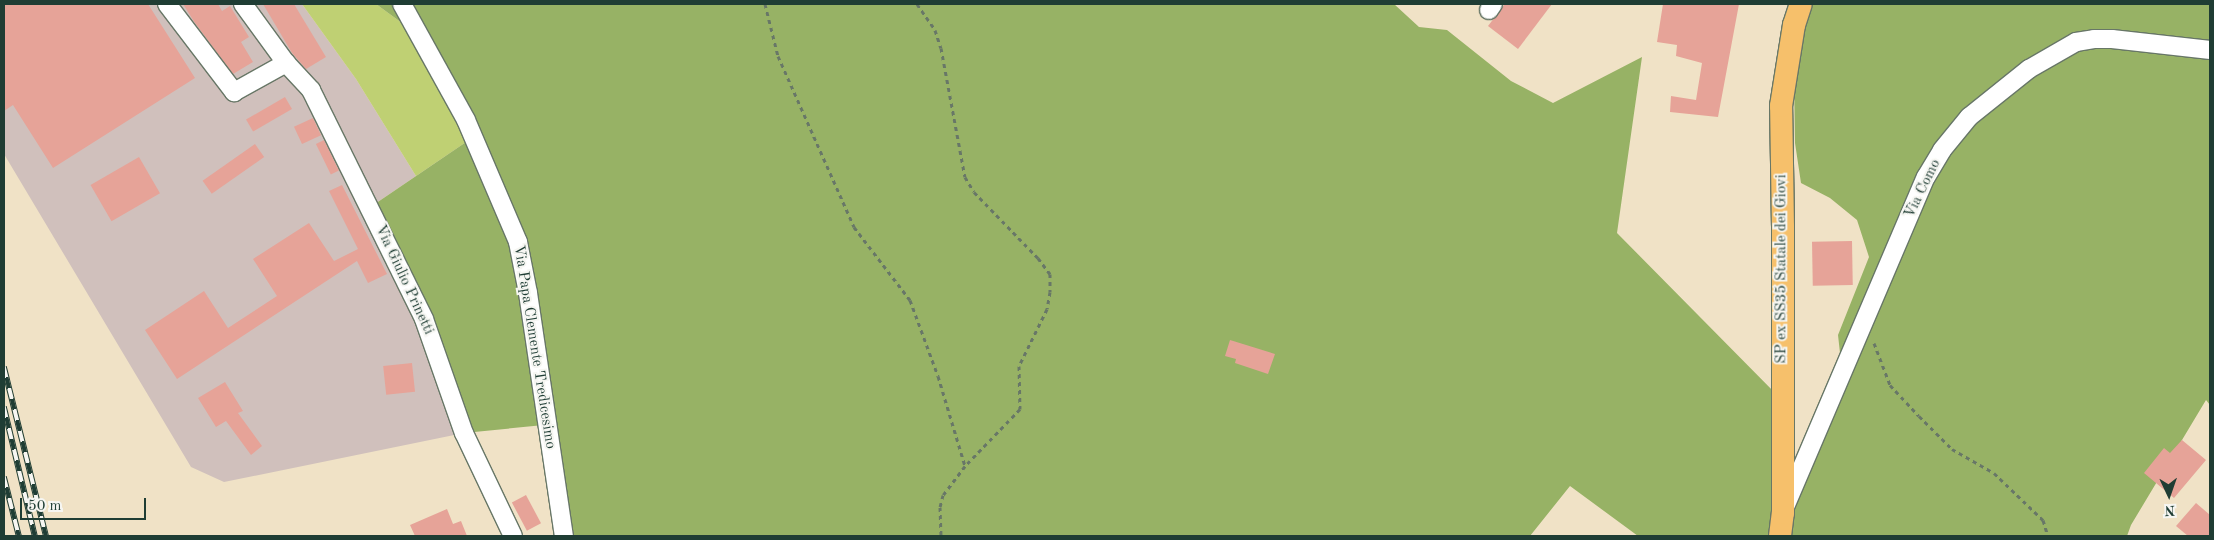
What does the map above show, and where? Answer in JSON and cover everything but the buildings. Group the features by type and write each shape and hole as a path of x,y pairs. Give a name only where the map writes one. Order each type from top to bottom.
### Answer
{"main road":[{"name":"SP ex SS35 Statale dei Giovi","path":"1780,536 1783,513 1781,106 1794,25 1801,4"}],"street":[{"path":"167,4 234,92 286,63"},
{"name":"Via Giulio Prinetti","path":"243,4 286,63 311,90 424,319 464,433 512,536"},
{"name":"Via Papa Clemente Tredicesimo","path":"402,4 466,120 518,242 528,293 564,536"},
{"name":"Via Como","path":"1783,513 1926,177 1942,150 1969,117 2000,90 2029,69 2076,42 2112,39 2210,50"}],"path":[{"path":"765,4 778,56 854,227 910,300 938,376 965,466"},
{"path":"917,4 935,30 941,48 960,160 965,178 974,192 1038,258 1050,274 1050,292 1047,309 1019,366 1020,409 965,466 943,495 940,507 941,536"},
{"path":"1867,316 1875,346 1890,384 1952,449 1994,473 2043,520 2048,536"}],"shaded area":[{"path":"4,4 302,4 356,79 416,176 369,208 464,433 224,482 191,467 4,154"}],"green space":[{"path":"302,4 376,4 406,26 472,138 416,176 356,79"},
{"path":"376,4 1394,4 1419,27 1447,30 1511,81 1553,103 1642,57 1617,233 1782,400 1783,494 1842,371 1838,335 1869,257 1857,220 1830,198 1801,183 1795,143 1794,77 1803,25 1812,4 2210,4 2210,405 2206,400 2131,525 2127,536 1638,536 1570,486 1530,536 574,536 554,424 464,433 369,208 472,138 406,26"}],"railway":[{"path":"4,367 46,536"},
{"path":"4,407 35,536"},
{"path":"4,477 19,536"}]}
